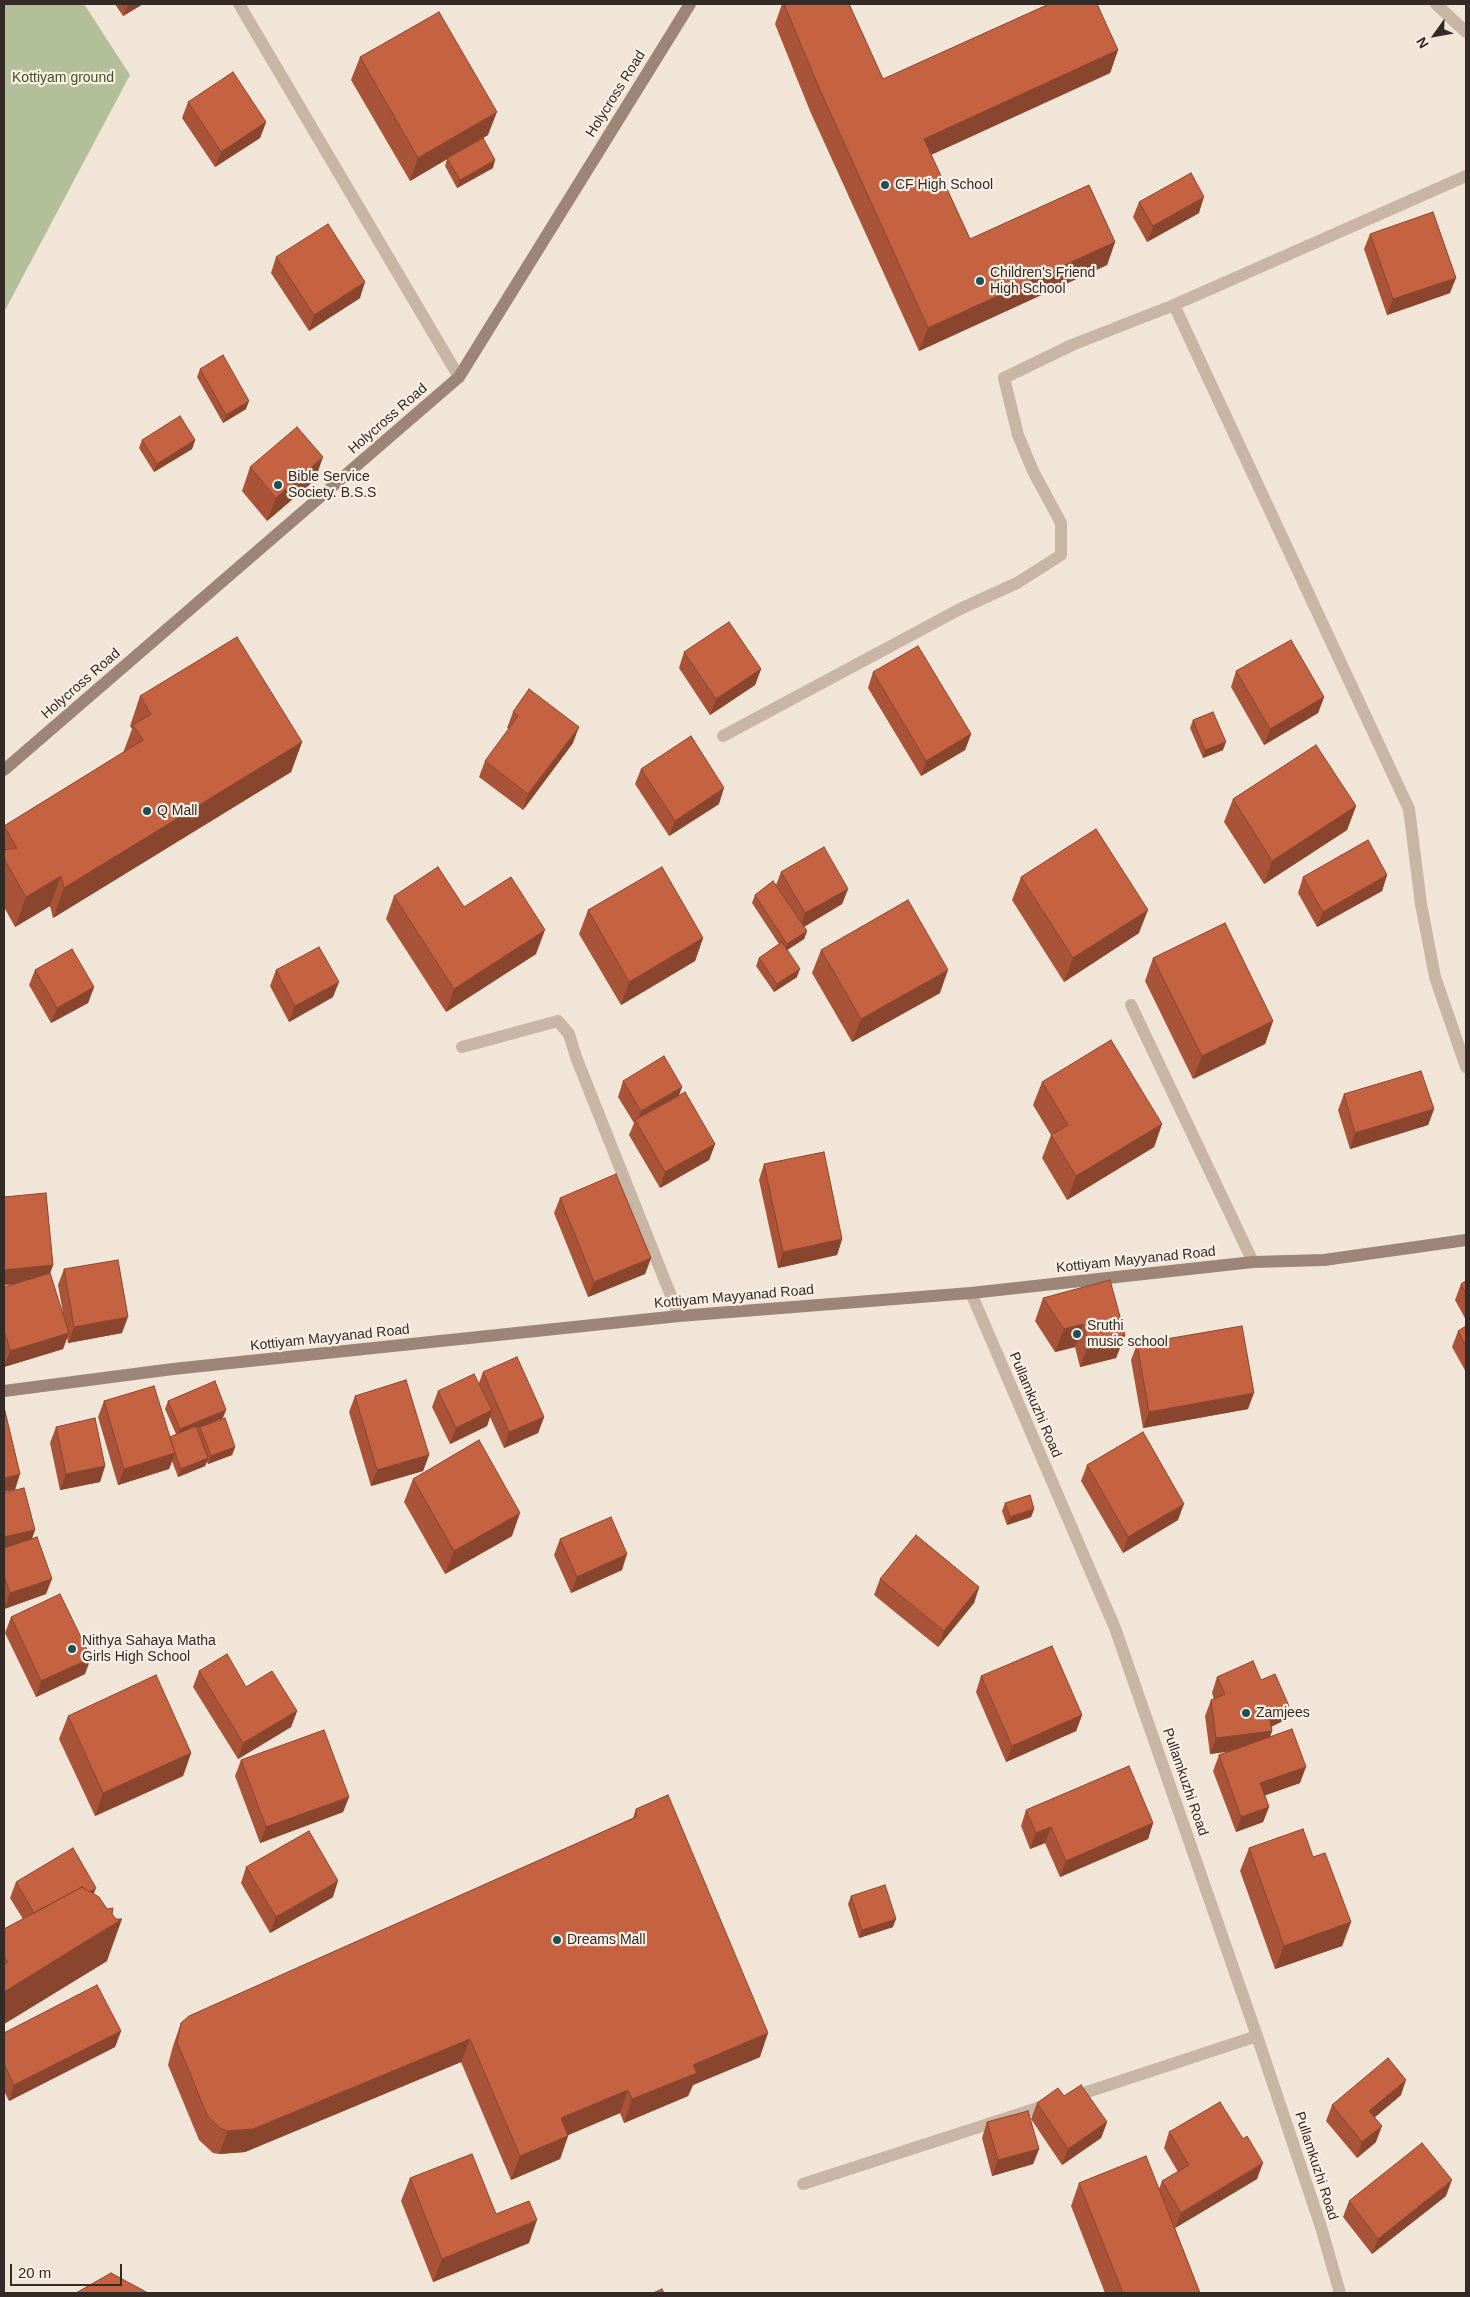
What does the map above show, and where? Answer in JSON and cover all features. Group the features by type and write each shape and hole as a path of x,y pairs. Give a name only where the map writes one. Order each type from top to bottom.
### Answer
{"main road":[{"name":"Holycross Road","path":"4,770 459,377 690,4"},
{"name":"Kottiyam Mayyanad Road","path":"4,1391 183,1368 679,1316 970,1293 1253,1262 1324,1260 1466,1240"}],"street":[{"path":"239,4 459,377"},
{"path":"1436,4 1466,32"},
{"path":"723,736 960,609 1017,583 1060,554 1061,523 1033,471 1018,435 1004,378 1072,345 1174,305 1466,176"},
{"path":"1174,305 1409,809 1421,904 1436,977 1466,1067"},
{"path":"1131,1005 1253,1262"},
{"path":"462,1047 558,1021 569,1034 576,1057 679,1316"},
{"name":"Pullamkuzhi Road","path":"970,1293 1115,1628 1257,2036 1321,2227 1340,2293"},
{"path":"803,2184 1257,2036"}],"green space":[{"name":"Kottiyam ground","path":"4,4 84,4 130,75 4,312"}],"building":[{"name":"CF High School","path":"784,4 849,4 883,79 1049,4 1097,4 1118,50 924,139 970,239 1089,185 1115,242 928,328 819,88"},
{"path":"439,12 497,112 418,158 360,57"},
{"path":"233,72 266,122 221,152 188,102"},
{"path":"483,138 495,160 460,180 447,158"},
{"path":"1191,173 1204,197 1153,226 1139,202"},
{"path":"1433,212 1456,278 1393,299 1370,234"},
{"path":"328,224 365,282 314,315 276,257"},
{"path":"223,355 249,401 226,415 200,369"},
{"path":"180,416 195,440 157,464 142,440"},
{"path":"297,427 323,457 276,498 250,467"},
{"path":"729,622 761,669 716,699 684,652"},
{"name":"Q Mall","path":"237,637 302,742 64,888 61,876 26,897 4,859 4,850 17,848 4,826 143,740 133,725 151,714 140,696"},
{"path":"1291,640 1324,697 1270,729 1236,671"},
{"path":"918,646 971,734 926,761 873,672"},
{"path":"529,689 579,727 528,794 485,761 518,716 513,712"},
{"path":"1213,712 1226,742 1205,750 1193,720"},
{"path":"691,736 724,788 675,821 641,769"},
{"path":"1316,745 1356,806 1272,861 1233,799"},
{"path":"1096,829 1148,910 1073,958 1021,877"},
{"path":"1368,840 1387,875 1323,912 1303,877"},
{"path":"824,847 848,889 805,913 781,872"},
{"path":"438,867 464,907 511,877 545,930 454,989 394,896"},
{"path":"662,867 703,938 629,982 588,910"},
{"path":"773,881 807,931 787,944 755,895"},
{"path":"908,900 948,970 861,1019 821,950"},
{"path":"1225,923 1273,1021 1202,1056 1153,958"},
{"path":"782,942 800,969 777,984 759,958"},
{"path":"319,947 339,982 295,1006 276,970"},
{"path":"72,949 94,987 57,1008 35,970"},
{"path":"1111,1040 1162,1124 1076,1176 1051,1135 1068,1125 1042,1082"},
{"path":"664,1056 682,1087 641,1111 623,1081"},
{"path":"1421,1071 1434,1109 1355,1133 1344,1094"},
{"path":"685,1092 715,1144 665,1172 635,1120"},
{"path":"824,1152 842,1239 783,1252 764,1164"},
{"path":"616,1174 651,1258 594,1282 560,1198"},
{"path":"46,1193 53,1265 4,1270 4,1197"},
{"path":"118,1260 128,1317 74,1327 64,1269"},
{"path":"50,1273 69,1333 10,1351 4,1330 4,1287"},
{"path":"1110,1280 1125,1335 1089,1344 1083,1324 1064,1329 1043,1298"},
{"path":"1466,1281 1466,1294 1461,1284"},
{"path":"1242,1326 1254,1393 1149,1412 1137,1344"},
{"path":"1466,1326 1466,1346 1458,1331"},
{"path":"517,1357 544,1417 509,1432 483,1372"},
{"path":"474,1374 492,1410 456,1428 438,1391"},
{"path":"406,1380 429,1455 377,1470 355,1396"},
{"path":"215,1381 226,1410 180,1429 168,1401"},
{"path":"154,1386 175,1453 124,1469 104,1401"},
{"path":"4,1407 20,1474 4,1478"},
{"path":"95,1418 105,1466 66,1474 56,1427"},
{"path":"225,1418 235,1447 211,1456 200,1427"},
{"path":"196,1426 208,1458 181,1469 170,1437"},
{"path":"1143,1432 1184,1504 1128,1537 1087,1465"},
{"path":"479,1440 520,1513 454,1551 413,1479"},
{"path":"24,1488 35,1530 4,1537 4,1493"},
{"path":"1030,1495 1034,1509 1010,1517 1005,1503"},
{"path":"611,1517 627,1554 577,1577 560,1539"},
{"path":"916,1535 979,1587 944,1631 880,1579"},
{"path":"37,1537 52,1579 10,1593 4,1576 4,1548"},
{"path":"60,1594 91,1658 41,1681 11,1617"},
{"path":"1052,1646 1082,1715 1012,1746 981,1676"},
{"path":"227,1654 246,1687 272,1671 297,1711 243,1743 199,1671"},
{"name":"Zamjees","path":"1253,1661 1261,1680 1275,1674 1289,1706 1269,1714 1272,1731 1216,1738 1211,1700 1225,1694 1217,1677"},
{"path":"156,1675 191,1753 103,1793 68,1716"},
{"path":"1292,1729 1306,1767 1260,1783 1269,1807 1241,1817 1219,1755"},
{"path":"324,1730 349,1797 266,1827 241,1760"},
{"path":"1129,1766 1153,1823 1066,1861 1051,1827 1036,1833 1026,1810"},
{"name":"Dreams Mall","path":"668,1795 768,2033 693,2065 697,2073 632,2099 628,2090 561,2118 568,2136 520,2156 470,2039 253,2129 228,2131 221,2129 208,2117 177,2042 181,2023 189,2016 636,1817 636,1809"},
{"path":"1303,1829 1313,1857 1325,1853 1351,1922 1284,1946 1249,1848"},
{"path":"309,1831 338,1881 276,1917 246,1867"},
{"path":"73,1848 96,1888 90,1892 82,1887 34,1913 16,1882"},
{"path":"885,1885 896,1919 862,1930 851,1896"},
{"path":"82,1887 99,1897 107,1909 113,1908 112,1914 116,1919 122,1919 4,1992 4,1965 8,1962 4,1957 4,1929"},
{"path":"97,1985 121,2031 14,2085 4,2064 4,2033"},
{"path":"1388,2058 1406,2080 1369,2111 1382,2126 1362,2142 1332,2105"},
{"path":"1081,2085 1107,2122 1068,2149 1037,2103 1058,2088 1064,2096"},
{"path":"1220,2102 1243,2139 1247,2136 1263,2163 1181,2213 1162,2181 1189,2165 1169,2132"},
{"path":"1028,2111 1039,2149 998,2160 987,2122"},
{"path":"1422,2143 1452,2180 1378,2239 1349,2201"},
{"path":"472,2154 496,2214 529,2201 537,2220 442,2259 410,2178"},
{"path":"1146,2156 1200,2293 1123,2293 1079,2183"},
{"path":"111,2273 148,2293 76,2293"},
{"path":"662,2289 664,2293 653,2293"}],"place":[{"name":"CF High School","path":"885,185"},
{"name":"Children's Friend High School","path":"980,281"},
{"name":"Bible Service Society. B.S.S","path":"278,485"},
{"name":"Q Mall","path":"147,811"},
{"name":"Sruthi music school","path":"1077,1334"},
{"name":"Nithya Sahaya Matha Girls High School","path":"72,1649"},
{"name":"Zamjees","path":"1246,1713"},
{"name":"Dreams Mall","path":"557,1940"}]}
